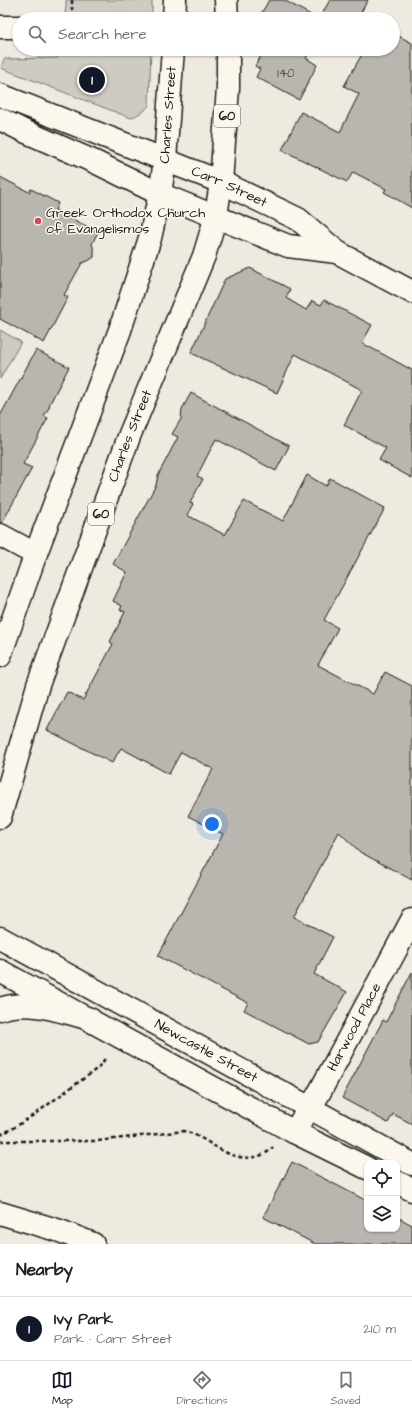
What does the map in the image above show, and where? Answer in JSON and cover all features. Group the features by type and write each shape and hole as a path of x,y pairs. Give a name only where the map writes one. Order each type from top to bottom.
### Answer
{"main road":[{"path":"174,12 175,0"},
{"path":"226,0 227,12"},
{"path":"0,27 12,26"},
{"name":"Charles Street","path":"0,656 36,553 120,330 150,238 160,194 165,160 172,56"},
{"name":"Charles Street","path":"0,817 38,685 130,434 204,256 216,216 221,182 228,88 228,56"},
{"name":"Carr Street","path":"0,95 221,182 298,220 337,252 412,292"},
{"name":"Carr Street","path":"0,119 24,132 95,162 160,194 288,246 337,252"},
{"path":"0,536 36,553"},
{"name":"Harwood Place","path":"294,1132 310,1109 412,920"},
{"name":"Newcastle Street","path":"0,938 412,1164"},
{"name":"Newcastle Street","path":"0,971 294,1132 364,1167"},
{"path":"0,1009 30,1005 90,1019"},
{"path":"400,1184 412,1190"},
{"path":"0,1214 60,1231 93,1244"}],"path":[{"path":"72,0 72,10"},
{"path":"0,1136 25,1121 88,1075 102,1064 106,1057"},
{"path":"0,1142 97,1141 184,1131 191,1133 225,1153 235,1157 250,1158 265,1153 274,1145 294,1132"}],"shaded area":[{"path":"66,0 152,0 152,12 65,12"},
{"path":"57,56 151,56 149,105 144,111 131,118 1,68 4,59 57,58"},
{"path":"0,330 21,342 0,379"}],"building":[{"path":"269,0 284,0 305,12 262,12"},
{"path":"330,0 368,0 361,12 323,12"},
{"path":"400,37 412,43 412,208 384,192 386,189 353,172 347,182 282,150 301,112 340,132 359,94 344,86 361,56 400,56"},
{"path":"261,56 307,56 306,58 317,65 299,100 256,77 260,69 255,66"},
{"path":"0,177 29,192 31,189 58,203 55,210 98,232 92,244 94,257 82,263 64,295 68,297 44,343 0,319"},
{"path":"250,268 290,289 286,298 306,310 312,301 321,305 324,300 372,325 362,343 412,370 412,478 379,460 386,448 344,425 362,390 295,354 277,393 191,353 225,279"},
{"path":"36,350 69,367 44,416 48,418 23,464 32,468 2,523 0,523 0,416"},
{"path":"191,393 289,446 276,471 216,439 197,476 203,479 190,503 193,504 187,515 225,535 244,501 283,521 307,475 326,486 330,478 385,508 324,620 338,628 318,665 373,694 385,672 412,686 412,880 360,852 339,832 294,917 333,937 314,974 347,992 318,1042 309,1044 244,1010 248,1003 158,956 223,834 188,816 213,769 181,752 169,774 121,748 112,763 47,730 67,692 83,700 113,644 110,642 125,612 120,610 122,606 113,601 127,572 113,564 156,485 158,475 178,437 172,434 181,419 182,409"},
{"path":"412,972 412,1124 393,1114 388,1123 342,1098 383,1020 386,1022"},
{"path":"292,1162 364,1199 364,1232 400,1232 400,1219 412,1225 412,1244 315,1244 263,1217"}],"place":[{"name":"Ivy Park","path":"92,80"},
{"name":"Greek Orthodox Church of Evangelismos","path":"38,221"}]}
